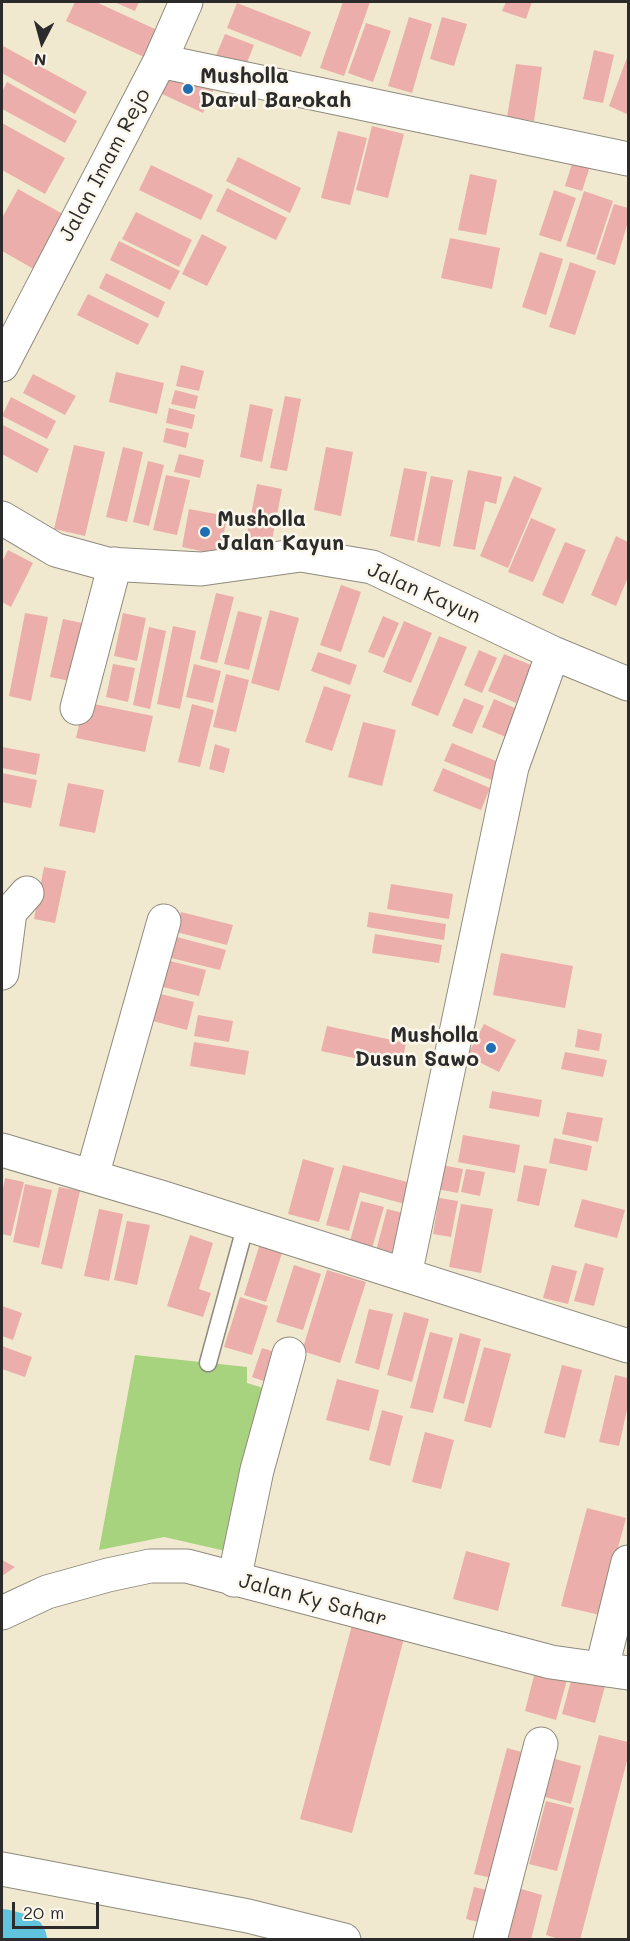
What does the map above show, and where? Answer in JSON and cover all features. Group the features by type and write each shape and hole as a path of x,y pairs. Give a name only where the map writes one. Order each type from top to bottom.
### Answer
{"street":[{"name":"Jalan Imam Rejo","path":"4,361 160,61 186,2"},
{"path":"160,61 628,159"},
{"name":"Jalan Kayun","path":"2,518 56,550 115,564 201,569 301,555 372,567 553,653 628,684"},
{"path":"76,708 115,564"},
{"path":"405,1275 512,767 553,653"},
{"path":"2,973 10,912 27,893"},
{"path":"92,1176 164,921"},
{"path":"2,1149 628,1346"},
{"path":"234,1580 257,1470 289,1354"},
{"path":"615,1671 628,1562"},
{"name":"Jalan Ky Sahar","path":"2,1613 46,1592 150,1566 187,1566 550,1662 615,1671"},
{"path":"490,1940 541,1744"},
{"path":"2,1869 248,1916 344,1940"}],"lane":[{"path":"208,1363 246,1224"}],"green space":[{"path":"135,1355 247,1367 247,1383 273,1391 230,1552 164,1537 99,1550"}],"building":[{"path":"75,2 96,2 157,30 144,57 66,21"},
{"path":"114,2 139,2 135,11"},
{"path":"343,2 370,2 344,76 320,68"},
{"path":"506,2 532,2 526,19 502,11"},
{"path":"237,3 311,32 301,57 227,28"},
{"path":"409,17 432,24 412,93 388,86"},
{"path":"442,17 467,24 454,66 430,59"},
{"path":"366,23 391,31 373,82 348,73"},
{"path":"225,34 254,45 244,70 215,58"},
{"path":"3,46 87,92 75,114 2,73"},
{"path":"594,50 614,55 603,103 583,99"},
{"path":"628,55 628,111 627,114 609,106"},
{"path":"516,64 542,67 534,121 507,117"},
{"name":"Musholla Darul Barokah","path":"173,65 216,84 203,113 160,93"},
{"path":"7,82 77,121 65,143 2,109 2,92"},
{"path":"2,123 65,158 45,194 2,170"},
{"path":"372,126 404,134 388,198 356,190"},
{"path":"338,131 367,138 350,205 321,198"},
{"path":"576,151 593,157 582,191 565,186"},
{"path":"238,157 301,188 290,213 226,181"},
{"path":"151,165 213,195 201,220 139,190"},
{"path":"470,174 497,180 486,235 458,230"},
{"path":"227,188 287,218 276,240 216,211"},
{"path":"18,189 70,218 39,272 2,251 2,218"},
{"path":"554,190 576,198 561,242 539,235"},
{"path":"584,191 613,201 595,255 566,246"},
{"path":"614,204 628,208 628,222 615,265 596,259"},
{"path":"136,212 192,240 179,267 122,239"},
{"path":"202,234 227,247 207,286 182,274"},
{"path":"450,238 500,248 492,289 441,278"},
{"path":"119,241 180,271 170,290 110,260"},
{"path":"540,252 563,259 546,315 522,307"},
{"path":"570,262 596,271 575,335 549,327"},
{"path":"106,273 165,302 158,318 99,288"},
{"path":"88,294 149,324 138,345 77,315"},
{"path":"181,365 204,371 199,391 176,386"},
{"path":"116,372 164,383 157,414 109,402"},
{"path":"33,374 76,396 65,415 23,393"},
{"path":"175,390 198,396 195,409 171,404"},
{"path":"285,396 301,399 287,471 270,468"},
{"path":"11,397 56,421 47,439 2,416"},
{"path":"250,404 273,409 262,462 240,457"},
{"path":"169,408 195,415 192,429 166,423"},
{"path":"3,425 49,449 37,473 2,454"},
{"path":"166,428 189,433 186,448 163,442"},
{"path":"74,445 105,452 85,536 54,529"},
{"path":"123,447 143,452 127,522 106,517"},
{"path":"326,447 353,452 341,516 314,510"},
{"path":"179,454 204,460 200,478 174,472"},
{"path":"148,461 164,465 149,526 133,522"},
{"path":"404,468 427,472 414,541 390,536"},
{"path":"468,470 502,477 496,504 485,501 475,550 453,546"},
{"path":"166,475 190,480 177,535 153,530"},
{"path":"431,476 453,480 440,547 417,542"},
{"path":"514,476 542,488 508,568 480,556"},
{"path":"257,484 282,489 270,550 245,545"},
{"name":"Musholla Jalan Kayun","path":"189,509 227,516 220,555 182,547"},
{"path":"531,518 556,529 533,582 508,572"},
{"path":"616,536 628,542 628,577 616,606 591,595"},
{"path":"565,542 586,550 563,604 542,595"},
{"path":"8,550 33,563 11,607 2,602 2,562"},
{"path":"341,585 361,592 341,652 320,645"},
{"path":"216,593 234,597 217,663 200,659"},
{"path":"270,610 299,618 279,691 251,683"},
{"path":"238,611 262,617 249,670 224,664"},
{"path":"25,613 48,617 31,701 9,696"},
{"path":"123,613 146,618 137,661 114,656"},
{"path":"383,616 399,623 384,658 368,652"},
{"path":"63,619 87,624 75,682 50,677"},
{"path":"404,621 432,633 411,683 383,672"},
{"path":"173,626 196,631 180,709 157,704"},
{"path":"149,627 166,631 150,709 133,705"},
{"path":"439,636 467,647 438,716 411,705"},
{"path":"479,650 497,658 482,693 464,685"},
{"path":"318,652 357,665 350,685 311,671"},
{"path":"504,654 531,665 516,703 488,691"},
{"path":"113,664 135,668 128,702 106,697"},
{"path":"194,664 221,671 213,703 186,697"},
{"path":"226,674 249,680 236,732 213,727"},
{"path":"324,686 351,695 332,751 305,742"},
{"path":"464,698 484,706 472,734 452,726"},
{"path":"494,699 524,712 513,740 482,727"},
{"path":"84,702 153,716 145,752 76,738"},
{"path":"192,704 214,710 200,767 178,762"},
{"path":"363,722 396,730 382,786 348,777"},
{"path":"452,743 501,763 494,781 444,761"},
{"path":"215,744 230,749 224,773 209,769"},
{"path":"2,747 40,754 36,775 2,768"},
{"path":"443,768 490,788 481,810 433,791"},
{"path":"2,773 37,780 31,808 2,802"},
{"path":"68,783 104,790 95,833 59,826"},
{"path":"44,867 66,871 55,923 34,919"},
{"path":"391,884 453,894 449,919 387,909"},
{"path":"181,912 233,925 227,945 176,932"},
{"path":"369,912 446,924 444,940 367,927"},
{"path":"375,934 442,945 439,963 372,953"},
{"path":"173,936 226,950 220,970 167,957"},
{"path":"501,953 573,966 565,1008 493,995"},
{"path":"166,960 206,970 199,996 159,986"},
{"path":"152,992 194,1002 187,1030 145,1019"},
{"path":"198,1015 233,1021 229,1042 194,1036"},
{"name":"Musholla Dusun Sawo","path":"484,1024 516,1040 499,1072 467,1056"},
{"path":"327,1026 406,1043 401,1068 321,1051"},
{"path":"578,1029 602,1034 599,1051 575,1047"},
{"path":"194,1042 249,1051 245,1075 190,1066"},
{"path":"565,1052 607,1060 603,1077 561,1069"},
{"path":"492,1091 542,1100 539,1117 489,1108"},
{"path":"567,1112 603,1118 598,1142 562,1134"},
{"path":"463,1135 520,1145 515,1173 458,1162"},
{"path":"554,1138 592,1146 587,1171 549,1163"},
{"path":"303,1159 334,1168 319,1222 288,1214"},
{"path":"431,1163 463,1169 458,1193 427,1187"},
{"path":"343,1165 411,1183 405,1204 360,1192 349,1231 326,1225"},
{"path":"524,1165 547,1169 539,1206 517,1201"},
{"path":"466,1169 485,1172 480,1196 461,1192"},
{"path":"5,1178 24,1182 11,1236 2,1234 2,1194"},
{"path":"25,1184 52,1190 39,1248 13,1242"},
{"path":"59,1187 80,1191 62,1269 41,1264"},
{"path":"439,1198 458,1201 451,1237 433,1234"},
{"path":"582,1199 625,1210 617,1238 574,1227"},
{"path":"361,1201 384,1207 372,1248 350,1241"},
{"path":"461,1204 493,1209 481,1273 449,1267"},
{"path":"99,1209 123,1214 109,1281 84,1276"},
{"path":"387,1209 411,1215 400,1257 376,1251"},
{"path":"127,1221 150,1225 137,1285 114,1280"},
{"path":"190,1235 213,1243 199,1289 211,1293 203,1317 167,1306"},
{"path":"262,1237 285,1244 266,1302 244,1295"},
{"path":"585,1263 604,1268 594,1306 574,1301"},
{"path":"294,1265 321,1274 303,1330 276,1322"},
{"path":"552,1265 577,1271 568,1304 543,1298"},
{"path":"327,1270 366,1282 340,1363 302,1351"},
{"path":"240,1297 268,1306 252,1355 224,1347"},
{"path":"2,1306 22,1313 13,1340 2,1336"},
{"path":"369,1309 393,1314 379,1370 355,1363"},
{"path":"404,1312 429,1319 412,1382 387,1375"},
{"path":"430,1332 453,1338 433,1413 410,1408"},
{"path":"460,1333 481,1339 464,1404 443,1398"},
{"path":"2,1346 32,1357 25,1377 2,1369"},
{"path":"484,1347 511,1354 491,1428 464,1421"},
{"path":"262,1348 282,1354 272,1384 252,1377"},
{"path":"562,1365 582,1370 565,1438 544,1433"},
{"path":"615,1375 628,1378 628,1405 619,1446 599,1442"},
{"path":"337,1379 379,1390 369,1431 326,1420"},
{"path":"382,1410 403,1416 390,1466 369,1460"},
{"path":"425,1432 454,1440 441,1489 412,1482"},
{"path":"587,1508 626,1518 600,1615 561,1606"},
{"path":"466,1551 510,1563 498,1611 453,1599"},
{"path":"2,1560 15,1567 2,1576"},
{"path":"355,1614 407,1627 352,1833 300,1819"},
{"path":"538,1660 570,1669 556,1720 525,1711"},
{"path":"575,1666 608,1675 595,1723 562,1714"},
{"path":"599,1735 628,1742 628,1757 580,1940 562,1940 546,1935"},
{"path":"507,1748 533,1755 500,1880 474,1874"},
{"path":"555,1759 581,1766 571,1804 545,1797"},
{"path":"546,1801 574,1808 557,1871 529,1864"},
{"path":"474,1887 491,1891 483,1923 466,1919"},
{"path":"518,1888 542,1895 531,1940 505,1938"}],"waterway":[{"path":"2,1935 21,1940"}],"place":[{"name":"Musholla Darul Barokah","path":"188,89"},
{"name":"Musholla Jalan Kayun","path":"205,532"},
{"name":"Musholla Dusun Sawo","path":"491,1048"}]}
